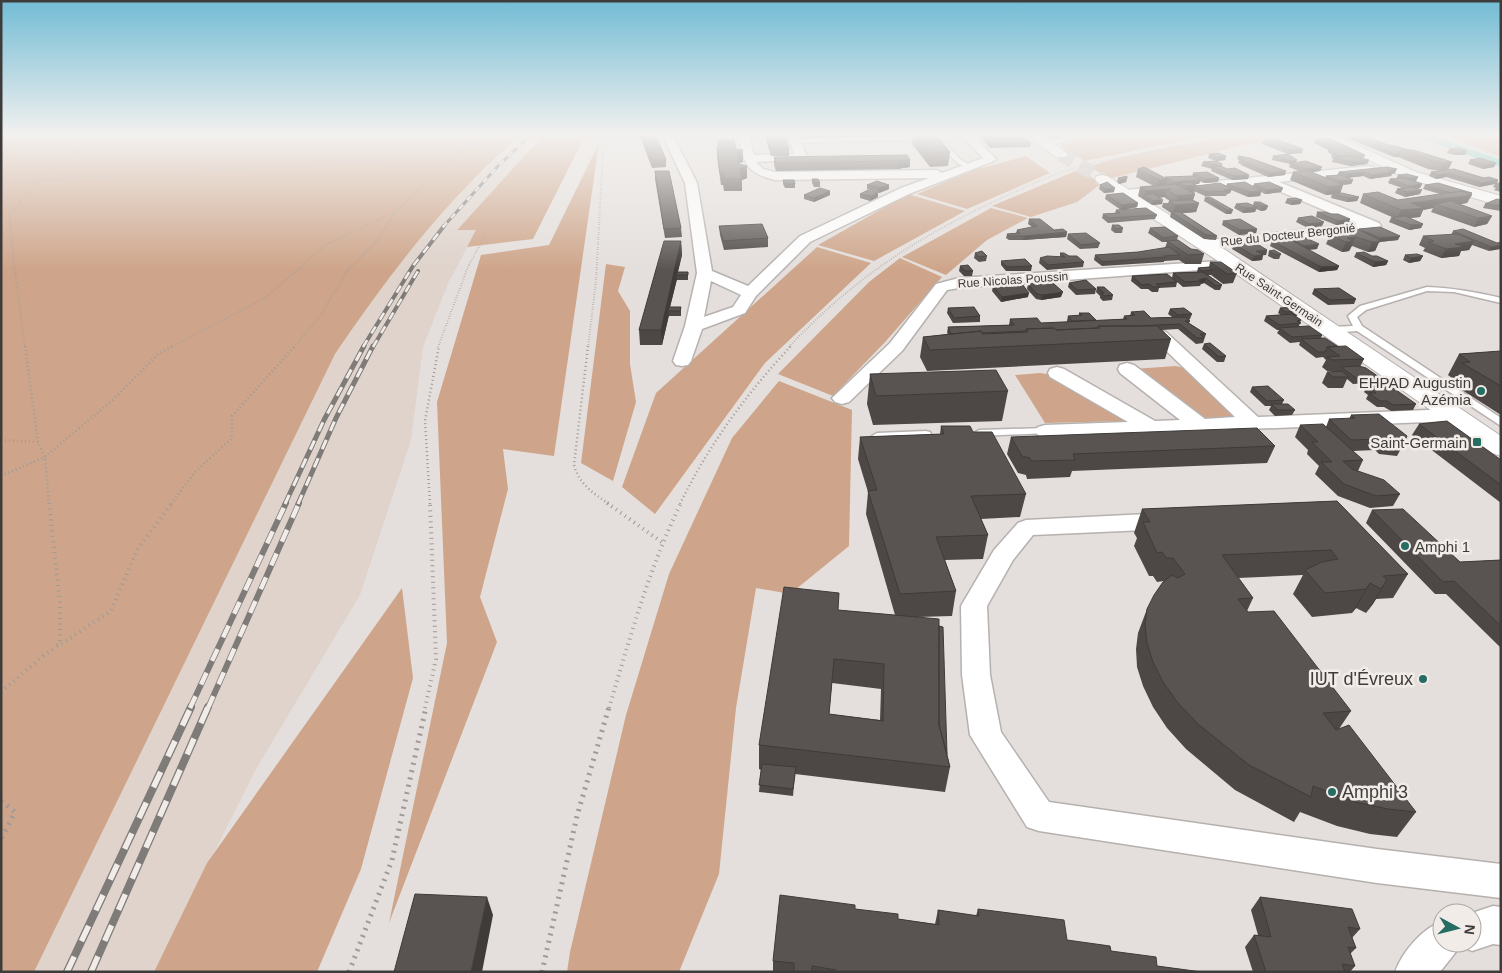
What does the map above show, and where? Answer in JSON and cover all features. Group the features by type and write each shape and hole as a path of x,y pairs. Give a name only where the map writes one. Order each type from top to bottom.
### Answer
{"street":[{"path":"682,362 694,326 705,273 689,179"},
{"path":"694,326 739,310 750,293 805,240 905,191 936,179"},
{"name":"Rue Saint-Germain","path":"1111,179 1126,194 1235,264 1501,448"},
{"path":"1126,194 1270,179"},
{"path":"1426,179 1501,201"},
{"name":"Rue du Docteur Bergonié","path":"1204,244 1374,226 1264,180"},
{"name":"Rue Nicolas Poussin","path":"842,398 896,347 942,287 959,283 1235,264"},
{"path":"705,273 750,293"},
{"path":"1121,338 1160,336 1253,423"},
{"path":"896,347 916,346"},
{"path":"1127,368 1200,425"},
{"path":"1058,373 1152,427"},
{"path":"1045,431 1453,415"},
{"path":"1199,519 1026,528 1003,556 974,606 976,675 986,734 1039,816 1377,866 1501,881"},
{"path":"1482,929 1493,925 1501,926"},
{"path":"1414,972 1432,951"}],"lane":[{"path":"1501,302 1484,296 1454,290 1427,289 1363,308 1352,316 1359,328 1501,423"},
{"path":"1331,330 1359,328"},
{"path":"966,433 1045,431"},
{"path":"877,436 936,434"}],"path":[{"path":"1,183 63,179"},
{"path":"43,656 111,611 136,550 195,472 232,438 232,416 265,381 321,315 348,271 375,243 396,212 430,179"},
{"path":"601,179 596,280 574,465 576,476 587,488 663,543"},
{"path":"542,972 582,796 639,606 683,497 721,432 773,367 816,320 864,278 915,242 1006,195 1043,179"},
{"path":"1,692 60,642 60,604 52,543 45,457 38,442 14,265 10,215 37,181"},
{"path":"1,476 45,457 113,400 158,354 265,298 327,244 396,212"},
{"path":"349,972 392,860 436,659 425,421 438,348 468,267 486,232"},
{"path":"1,440 38,442"},
{"path":"1,801 15,812 1,839"}],"shaded area":[{"path":"1,179 474,179 444,211 399,265 335,354 34,972 1,972"},
{"path":"474,179 503,179 457,229 477,230 449,281 423,347 411,440 360,595 256,769 154,972 34,972 335,354 381,287 422,234"},
{"path":"503,179 563,179 533,239 467,247 476,230 457,230"},
{"path":"581,179 594,179 554,456 503,449 508,489 480,597 497,642 389,923 447,643 437,402 481,255 549,245"},
{"path":"951,179 1035,179 967,209 917,194"},
{"path":"1055,179 1095,179 1101,184 1077,202 1031,217 992,206"},
{"path":"908,194 965,211 874,261 818,245"},
{"path":"991,208 1028,218 987,240 946,275 902,257"},
{"path":"817,247 871,263 765,363 655,514 622,487 656,393"},
{"path":"900,258 942,277 886,341 833,396 778,374 869,282"},
{"path":"606,264 625,267 618,291 630,311 630,364 636,402 613,481 581,463"},
{"path":"1176,366 1184,368 1232,414 1232,417 1197,418 1133,369"},
{"path":"1040,373 1053,375 1127,418 1125,421 1045,423 1015,375"},
{"path":"779,381 852,410 849,546 790,594 756,588 736,708 719,874 679,972 567,972 570,952 626,715 669,574 732,438"},
{"path":"402,588 413,678 361,869 317,972 154,972 207,863"}],"building":[{"path":"656,179 671,179 681,228 664,229"},
{"path":"812,179 818,179 820,183 815,183"},
{"path":"1169,179 1200,180 1174,182"},
{"path":"1311,179 1329,179 1343,185 1329,187"},
{"path":"1335,179 1353,180 1339,181"},
{"path":"1391,179 1408,179 1422,184 1408,186"},
{"path":"1469,179 1498,180 1481,183"},
{"path":"783,180 794,180 795,184 785,184"},
{"path":"877,181 889,185 879,188 867,185"},
{"path":"1107,182 1115,188 1105,189 1100,185"},
{"path":"1190,182 1196,185 1186,186 1180,183"},
{"path":"1245,182 1261,191 1249,192 1227,184"},
{"path":"1269,182 1283,188 1267,190 1254,184"},
{"path":"1220,183 1232,189 1206,192 1196,187 1196,186"},
{"path":"1438,183 1472,193 1461,191 1451,193 1425,185"},
{"path":"1175,184 1195,194 1178,196 1167,190 1171,189 1146,191 1140,187"},
{"path":"1412,187 1422,190 1407,192 1397,189"},
{"path":"820,188 830,191 814,198 804,195"},
{"path":"868,190 878,193 871,196 860,194"},
{"path":"1461,191 1472,195 1411,203 1424,208 1401,210 1363,194 1378,192 1398,200"},
{"path":"1123,193 1138,203 1122,205 1106,195"},
{"path":"1342,193 1359,197 1348,198 1333,194"},
{"path":"1153,194 1163,200 1153,201 1144,195"},
{"path":"1205,197 1210,197 1233,210 1227,210"},
{"path":"1296,198 1302,200 1292,201 1287,199"},
{"path":"1497,199 1501,200 1501,206 1485,204"},
{"path":"1192,200 1199,203 1175,205 1169,201"},
{"path":"1451,201 1492,216 1478,218 1435,204"},
{"path":"1254,202 1260,202 1268,206 1262,206"},
{"path":"1247,203 1257,207 1245,208 1236,204"},
{"path":"1146,208 1157,215 1109,218 1103,214 1120,213 1116,210"},
{"path":"1171,212 1180,212 1217,236 1206,235"},
{"path":"1317,212 1338,214 1350,219 1338,221"},
{"path":"1312,216 1324,222 1309,224 1298,218"},
{"path":"1405,216 1423,224 1411,225 1391,218"},
{"path":"1029,219 1040,219 1054,230 1063,229 1067,232 1024,236 1009,236 1007,234 1020,233 1017,230 1037,226"},
{"path":"1240,219 1257,229 1240,230 1223,221"},
{"path":"762,224 768,238 723,241 719,226"},
{"path":"1112,225 1119,225 1123,228 1116,229"},
{"path":"1165,227 1178,236 1163,238 1150,228"},
{"path":"1380,227 1400,236 1380,238 1359,229"},
{"path":"1355,228 1378,239 1380,242 1372,242 1356,237 1347,238 1353,241 1346,242 1330,235 1355,232 1348,229"},
{"path":"1463,229 1497,243 1501,242 1501,245 1491,247 1453,231"},
{"path":"1086,233 1100,243 1081,245 1068,234"},
{"path":"1457,234 1474,241 1455,244 1464,247 1446,249 1428,242 1434,241 1423,236"},
{"path":"1306,238 1319,244 1304,246 1291,239"},
{"path":"1289,239 1339,266 1321,267 1272,241"},
{"path":"1178,240 1191,249 1198,250 1204,254 1188,255 1167,241"},
{"path":"664,241 681,241 661,330 639,330"},
{"path":"1254,242 1267,250 1256,251 1263,255 1254,256 1234,244"},
{"path":"1169,247 1180,255 1103,262 1095,255 1138,252"},
{"path":"1274,250 1281,254 1276,255 1269,251"},
{"path":"982,251 987,256 979,257 975,253"},
{"path":"1364,252 1388,261 1375,262 1356,253"},
{"path":"1060,253 1077,256 1084,262 1048,265 1040,258 1047,256 1065,257"},
{"path":"1417,254 1423,256 1411,258 1405,255"},
{"path":"1025,259 1032,266 1007,267 1001,261"},
{"path":"1210,262 1221,262 1237,273 1227,274"},
{"path":"968,265 973,271 965,271 960,266"},
{"path":"1209,267 1213,270 1202,271 1198,268"},
{"path":"677,272 688,272 688,275 676,275"},
{"path":"1203,272 1222,285 1216,286 1206,278 1199,280 1201,281 1185,282 1173,273"},
{"path":"1167,274 1177,282 1156,284 1160,287 1153,287 1149,284 1142,285 1132,276"},
{"path":"1086,280 1096,289 1077,290 1069,283"},
{"path":"1053,283 1063,292 1037,294 1028,284"},
{"path":"1022,284 1029,293 1002,297 993,286"},
{"path":"1097,287 1104,287 1113,295 1104,296 1101,293 1104,293"},
{"path":"1339,288 1356,299 1330,300 1314,289"},
{"path":"669,307 681,307 680,311 668,311"},
{"path":"974,307 980,316 954,318 948,308"},
{"path":"1294,307 1299,311 1285,312 1280,308"},
{"path":"1184,308 1192,314 1178,315 1170,309"},
{"path":"1144,311 1151,318 1185,317 1190,321 1185,321 1206,334 1200,334 1204,338 1197,338 1180,324 1098,326 1097,328 1056,330 1054,328 1026,329 1026,331 982,333 981,331 951,334 948,327 1014,325 1010,319 1037,318 1041,323 1127,319 1124,316 1135,315 1131,312"},
{"path":"1079,313 1089,313 1096,320 1072,321 1068,316 1082,315"},
{"path":"1292,314 1301,320 1297,321 1301,323 1279,325 1266,316"},
{"path":"1098,326 1157,326 1171,339 930,350 923,337 981,331 983,334 1028,332 1026,329 1100,328"},
{"path":"1309,326 1322,335 1292,337 1279,328"},
{"path":"1325,338 1337,346 1327,347 1325,352 1318,352 1301,339"},
{"path":"1210,343 1226,356 1219,357 1204,344"},
{"path":"1346,346 1364,359 1332,360 1327,357 1340,356 1327,347"},
{"path":"1501,351 1501,386 1462,363 1470,362 1459,354"},
{"path":"1359,366 1366,368 1379,377 1356,378 1341,367"},
{"path":"996,370 1008,391 876,396 870,374"},
{"path":"1342,371 1349,377 1333,377 1327,372"},
{"path":"1382,380 1416,404 1393,405 1387,401 1380,401 1369,393 1376,393 1367,386 1376,385 1370,381"},
{"path":"1268,386 1284,400 1267,401 1252,387"},
{"path":"1271,404 1288,404 1295,410 1278,410"},
{"path":"1379,414 1407,436 1403,445 1385,442 1381,439 1351,440 1329,419 1355,418 1351,415"},
{"path":"1447,421 1501,460 1501,485 1419,424"},
{"path":"1323,424 1363,460 1343,461 1352,469 1384,480 1400,494 1376,496 1344,484 1321,462 1332,462 1312,442 1318,442 1300,425"},
{"path":"941,426 970,426 973,432 992,432 1026,494 971,496 988,535 936,537 956,591 900,594 868,491 877,490 860,437 944,434"},
{"path":"1257,428 1275,446 1073,454 1075,460 1031,461 1030,458 1022,456 1011,437"},
{"path":"1337,501 1408,574 1383,576 1387,580 1381,589 1370,583 1366,589 1325,593 1305,570 1322,562 1338,559 1331,550 1222,555 1253,598 1238,599 1248,612 1274,611 1351,711 1323,713 1336,730 1349,725 1416,812 1388,809 1355,802 1313,786 1311,797 1249,765 1198,724 1178,703 1163,682 1153,662 1147,643 1145,625 1147,609 1154,595 1163,582 1172,575 1178,578 1185,574 1173,558 1166,558 1162,552 1157,553 1143,522 1150,522 1142,509"},
{"path":"1403,509 1460,562 1501,560 1501,626 1454,581 1443,582 1372,510"},
{"path":"784,587 839,593 838,610 939,619 939,725 950,767 759,745","holes":["834,659 884,664 883,721 829,714"]},
{"path":"939,626 943,627 947,754 939,725"},
{"path":"762,764 796,767 793,789 759,785"},
{"path":"415,894 487,897 471,972 394,972"},
{"path":"780,895 855,905 855,909 898,914 898,919 939,925 938,910 979,916 978,909 1064,920 1067,940 1110,946 1111,951 1156,957 1157,966 1202,972 835,972 836,970 812,966 812,972 794,972 794,963 773,961"},
{"path":"1260,897 1352,909 1360,929 1348,927 1356,948 1348,947 1355,966 1342,964 1345,972 1266,972 1254,935 1271,937"}],"railway":[{"path":"443,227 486,179"},
{"path":"363,347 413,266 444,226"},
{"path":"373,347 418,271"},
{"path":"285,504 324,420 364,346"},
{"path":"298,504 336,418 373,346"},
{"path":"190,708 286,503"},
{"path":"208,708 299,503"},
{"path":"67,972 191,707"},
{"path":"91,972 208,707"}],"place":[{"name":"EHPAD Augustin Azémia","path":"1481,391"},
{"name":"Saint-Germain","path":"1477,442"},
{"name":"Amphi 1","path":"1405,546"},
{"name":"IUT d'Évreux","path":"1423,679"},
{"name":"Amphi 3","path":"1332,792"}]}
